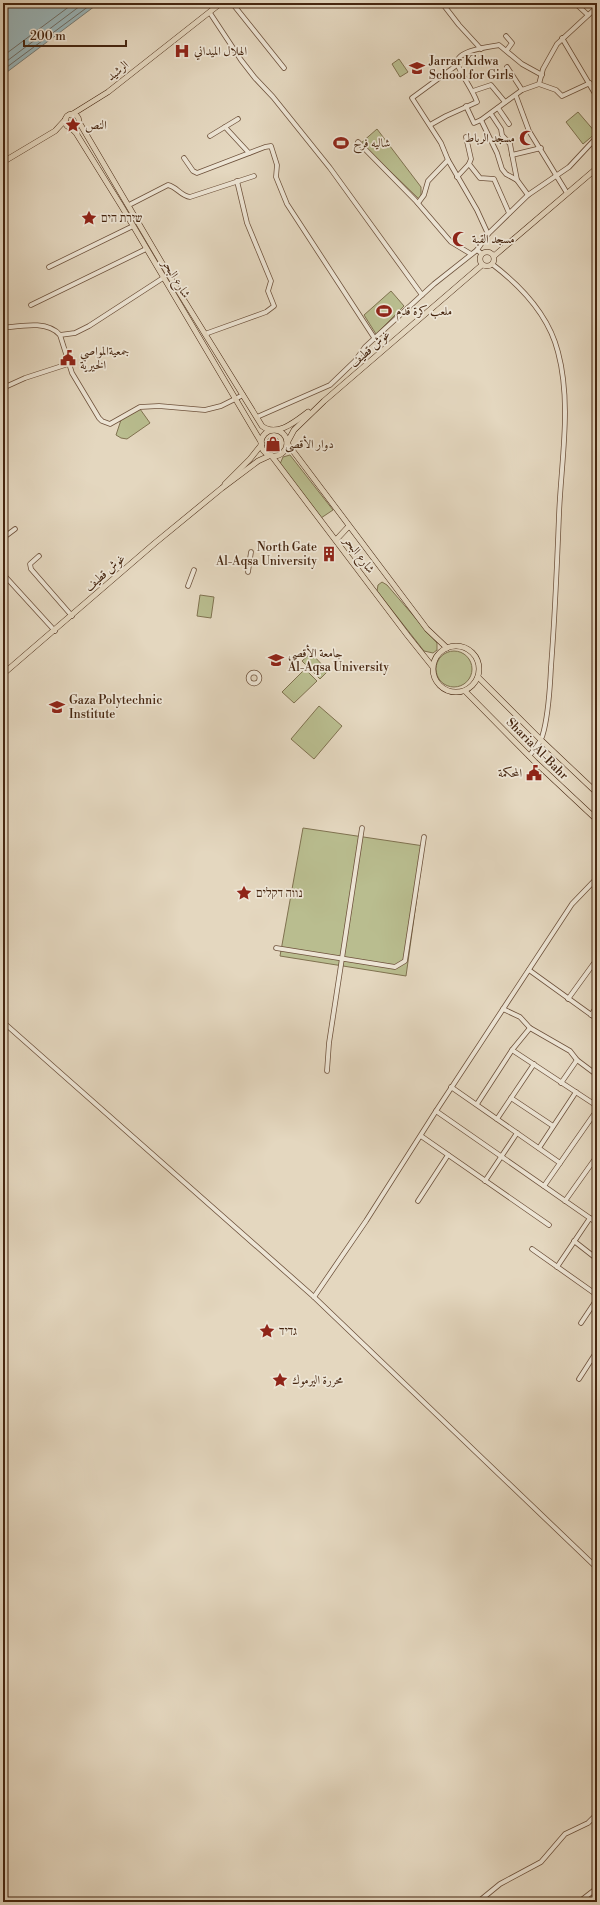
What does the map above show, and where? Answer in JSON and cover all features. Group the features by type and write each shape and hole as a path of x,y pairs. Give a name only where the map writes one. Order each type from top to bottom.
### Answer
{"main road":[{"name":"الرشيد","path":"71,115 108,92 221,3"},
{"path":"55,131 77,126 83,108"},
{"path":"3,162 55,131 71,115 75,115 79,121"},
{"path":"66,119 66,124 70,128"},
{"name":"شارع البحر","path":"79,121 205,334 243,395 266,429 274,430"},
{"name":"شارع البحر","path":"70,128 76,133 133,226 262,443"},
{"path":"494,256 488,252 482,254 480,259 482,265 489,266 492,264 494,261 494,256 597,168"},
{"name":"غوش قطيف","path":"287,443 294,430 324,401 482,265"},
{"name":"غوش قطيف","path":"274,430 291,424 324,401"},
{"path":"274,430 282,432 287,443 282,453 271,455 265,451 262,443 266,433 274,430"},
{"name":"غوش قطيف","path":"222,488 250,459 262,443"},
{"name":"شارع البحر","path":"287,443 427,629 446,648"},
{"name":"شارع البحر","path":"271,455 432,666"},
{"name":"غوش قطيف","path":"3,674 55,631 155,543 222,488 258,462 271,455"},
{"path":"336,540 349,526"},
{"path":"454,646 462,647 474,655 478,662 478,677 475,683 465,691 451,692 438,685 434,680 432,666 435,658 446,648 454,646"},
{"name":"Sharia Al-Bahr","path":"478,677 597,793"},
{"name":"Sharia Al-Bahr","path":"465,691 529,756 597,820"}],"street":[{"path":"232,3 284,68"},
{"path":"442,3 458,25 481,49"},
{"path":"575,3 588,15"},
{"path":"539,84 549,57 562,38 597,7"},
{"path":"210,13 241,60 330,168 422,295"},
{"path":"506,36 512,43 507,50"},
{"path":"562,38 597,96"},
{"path":"430,125 466,106 477,102 473,91 457,65 457,59 463,53 499,45 507,50 522,64 542,75"},
{"path":"457,65 412,98 441,143 448,160 477,210 488,234"},
{"path":"507,67 522,90"},
{"path":"466,106 474,123 491,114 522,90 539,84 556,90 562,96 590,83"},
{"path":"473,91 491,85 505,102"},
{"path":"516,96 529,131 541,148 567,193"},
{"path":"498,108 509,124"},
{"path":"491,114 501,129 502,135 510,144 517,180 528,195"},
{"path":"210,136 238,119"},
{"path":"482,120 497,153 502,169 506,174 517,180"},
{"path":"225,127 249,153"},
{"path":"257,417 330,385 355,361 364,347 422,295 470,254 477,250 488,234 528,195 569,167 597,137"},
{"path":"457,177 471,159 466,138"},
{"path":"358,142 418,203 451,242 470,254"},
{"path":"184,158 193,171 197,173 271,146 277,165 276,177 284,198 375,338"},
{"path":"512,155 541,148"},
{"path":"418,203 424,195 428,181 448,160"},
{"path":"468,164 480,178 494,179 509,213"},
{"path":"130,205 168,185 188,197 254,176"},
{"path":"205,334 266,312 274,306 268,291 271,281 247,223 237,181"},
{"path":"49,267 133,226"},
{"path":"31,305 146,249"},
{"path":"477,250 482,254"},
{"path":"492,264 511,278 536,308 547,326 558,350 564,376 564,420 554,636 549,695 541,740 529,756"},
{"path":"60,335 75,333 89,326 163,278"},
{"path":"3,328 41,326 54,329 60,335 68,364 99,418 110,424 140,407 159,406 205,410 221,406 243,395"},
{"path":"3,388 25,378 68,364"},
{"path":"3,538 15,529"},
{"path":"248,572 251,552"},
{"path":"39,556 30,564 31,569 72,616"},
{"path":"188,586 194,570"},
{"path":"4,577 55,631"},
{"path":"327,1072 329,1043 362,828"},
{"path":"276,948 395,967 405,961 424,838"},
{"path":"314,1297 572,904 597,878"},
{"path":"568,999 597,959"},
{"path":"529,970 597,1019"},
{"path":"591,1015 597,1006"},
{"path":"503,1009 520,1016 530,1028 570,1051 576,1060 597,1074"},
{"path":"3,1022 314,1297 597,1568"},
{"path":"477,1104 512,1050 530,1028"},
{"path":"512,1050 597,1106"},
{"path":"561,1083 576,1060"},
{"path":"497,1119 534,1064"},
{"path":"451,1087 560,1163"},
{"path":"539,1148 576,1092"},
{"path":"511,1098 554,1126"},
{"path":"544,1186 597,1110"},
{"path":"436,1111 597,1223"},
{"path":"485,1181 517,1133"},
{"path":"421,1136 549,1225"},
{"path":"418,1201 448,1155"},
{"path":"565,1201 597,1156"},
{"path":"557,1267 590,1218"},
{"path":"574,1242 597,1259"},
{"path":"532,1249 597,1295"},
{"path":"581,1323 597,1299"},
{"path":"579,1379 597,1351"},
{"path":"478,1902 500,1884 541,1862 565,1834 588,1823 597,1814"},
{"path":"578,1902 597,1888"}],"green space":[{"path":"399,59 408,72 400,77 392,64"},
{"path":"578,112 596,133 583,144 566,122"},
{"path":"377,129 421,187 421,196 419,199 361,143"},
{"name":"ملعب كرة قدم","path":"391,291 404,306 376,334 364,315"},
{"path":"140,409 150,423 127,439 116,435 121,420"},
{"path":"270,437 276,437 280,441 280,447 276,451 270,451 266,447 266,441"},
{"path":"290,455 333,510 321,518 280,464 283,457"},
{"path":"382,582 387,585 437,643 437,650 433,653 424,651 377,591 378,585"},
{"path":"200,595 214,597 211,618 197,616"},
{"path":"458,651 467,656 471,662 471,676 467,682 458,687 450,687 441,682 437,676 436,665 441,656 447,652"},
{"path":"311,653 328,671 320,679 302,661"},
{"path":"305,669 317,681 294,703 282,692"},
{"path":"319,706 342,726 314,759 291,739"},
{"path":"303,828 424,846 406,976 280,956"}],"water":[{"path":"3,3 99,3 3,75"}],"place":[{"name":"الهلال الميداني","path":"182,51"},
{"name":"Jarrar Kidwa School for Girls","path":"417,68"},
{"name":"النص","path":"73,125"},
{"name":"مسجد الرباط","path":"527,138"},
{"name":"شاليه فرح","path":"341,143"},
{"name":"שירת הים","path":"89,218"},
{"name":"مسجد القبة","path":"460,239"},
{"name":"ملعب كرة قدم","path":"384,311"},
{"name":"جمعيةالمواصي الخيرية","path":"68,358"},
{"name":"دوار الأقصى","path":"273,444"},
{"name":"North Gate Al-Aqsa University","path":"329,554"},
{"name":"جامعة الأقصى Al-Aqsa University","path":"276,660"},
{"name":"Gaza Polytechnic Institute","path":"57,707"},
{"name":"المحكمة","path":"534,773"},
{"name":"נווה דקלים","path":"244,893"},
{"name":"גדיד","path":"267,1331"},
{"name":"محررة اليرموك","path":"280,1380"}]}
